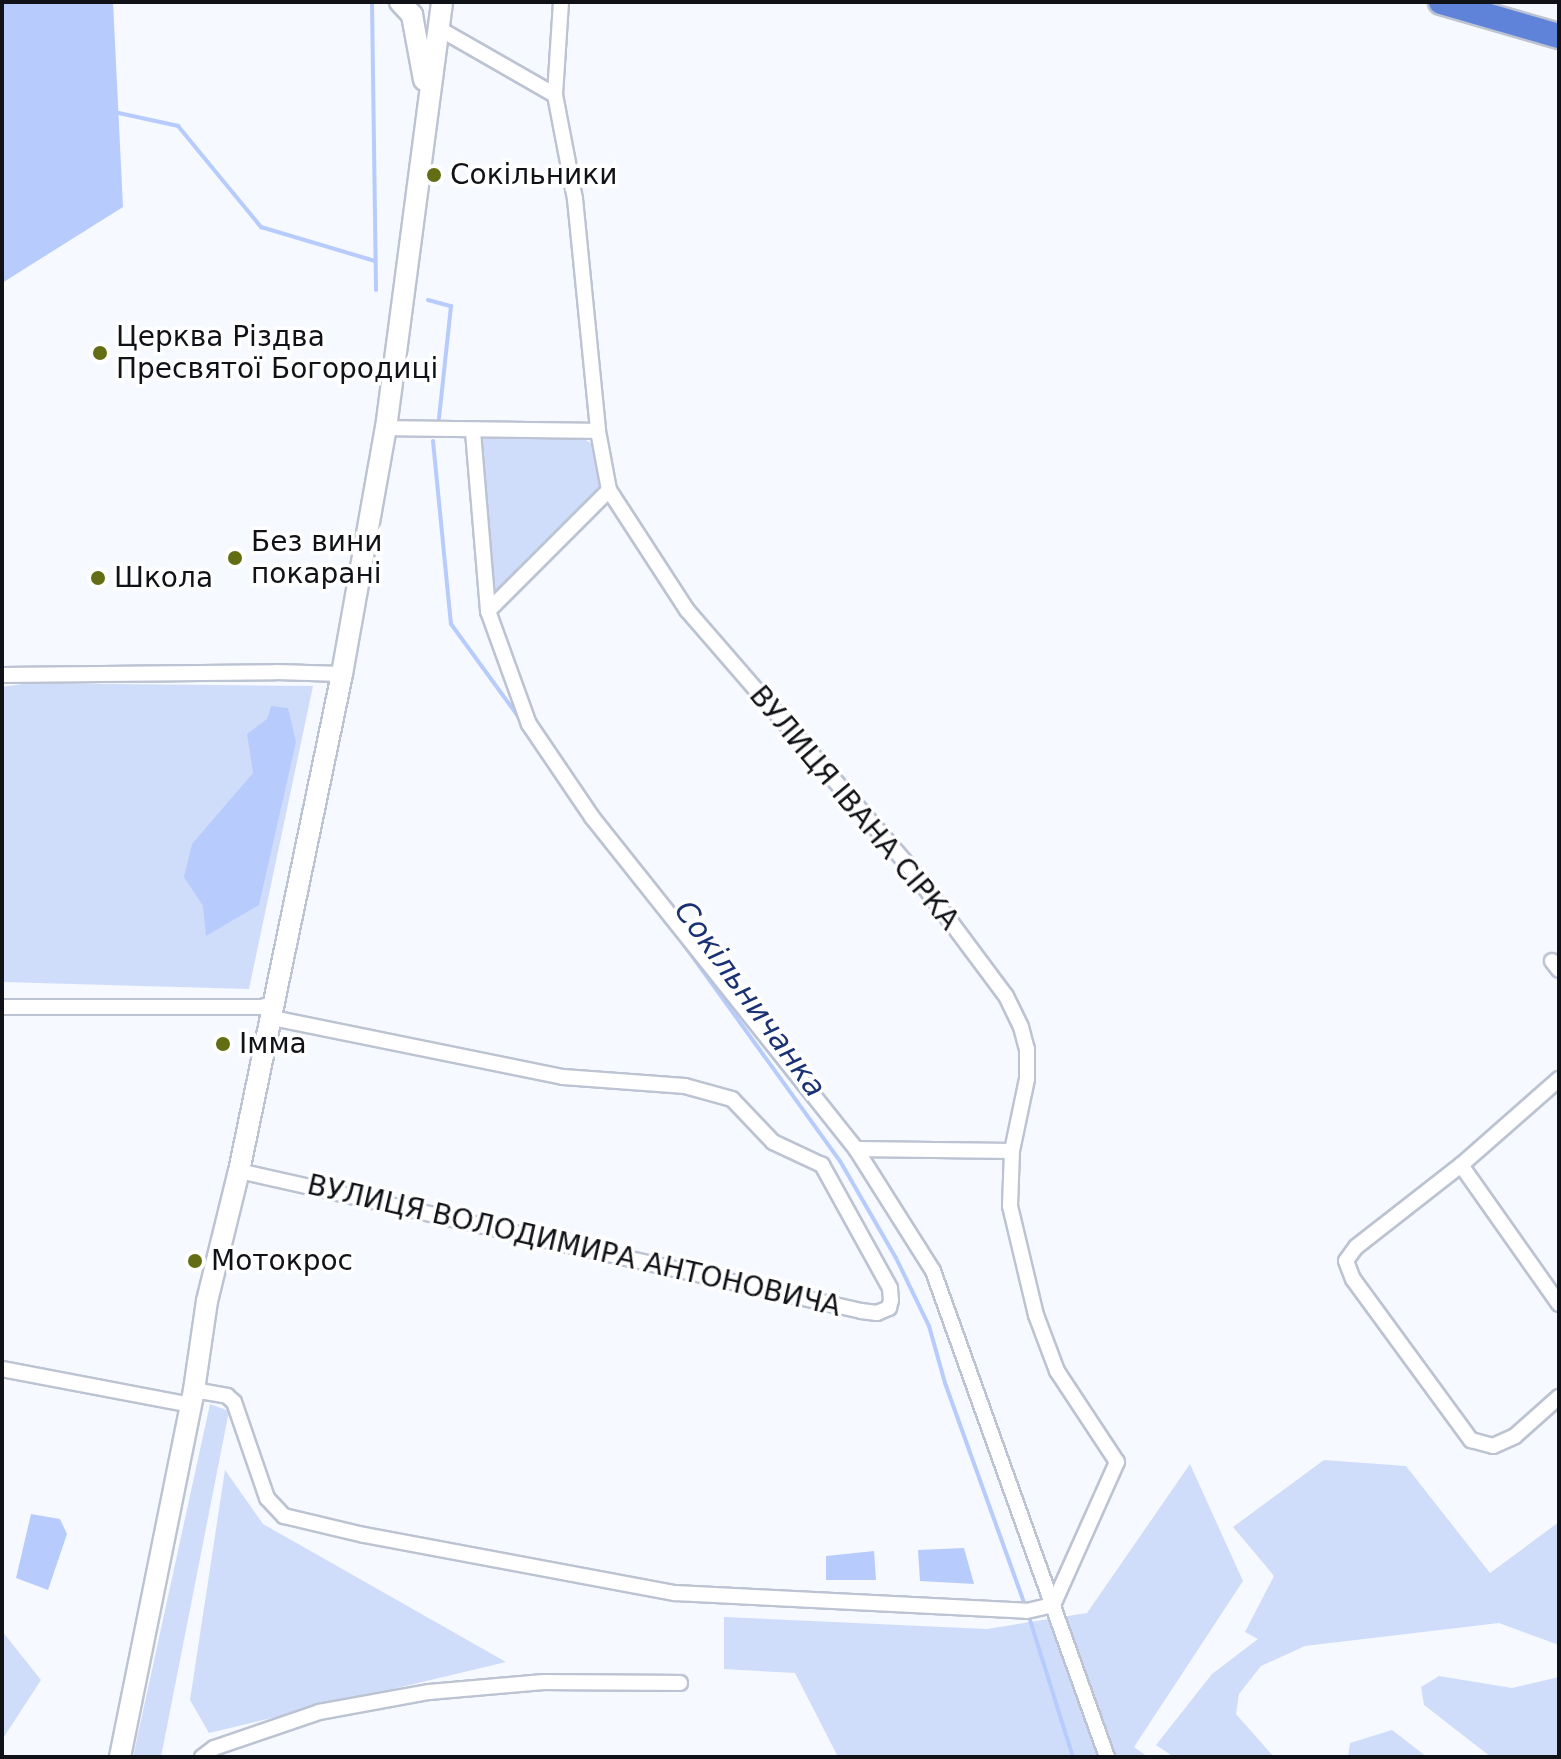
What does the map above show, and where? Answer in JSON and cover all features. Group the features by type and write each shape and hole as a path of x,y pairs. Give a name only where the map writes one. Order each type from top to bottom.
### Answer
{"highway":[{"path":"1441,2 1559,36"},
{"path":"1479,14 1559,45"}],"main road":[{"path":"400,2 412,15 427,100"},
{"path":"120,1757 192,1398 207,1301 239,1171 342,674 386,428 442,2"}],"street":[{"name":"ВУЛИЦЯ ІВАНА СІРКА","path":"561,2 555,95 575,199 598,431 609,490 687,610 912,870 1006,996 1021,1027 1027,1049 1027,1079 1012,1151 1010,1206 1036,1315 1057,1371 1117,1462 1053,1605"},
{"path":"438,28 555,95"},
{"path":"386,428 473,432 598,431"},
{"path":"473,432 488,611 529,724 592,817 856,1149 933,1271 1107,1757"},
{"path":"488,611 609,490"},
{"path":"2,675 342,674"},
{"path":"2,1007 262,1007 273,1011"},
{"name":"ВУЛИЦЯ ВОЛОДИМИРА АНТОНОВИЧА","path":"239,1171 861,1311 877,1313 889,1308 890,1288 822,1165 773,1142 732,1099 685,1086 563,1077 273,1011"},
{"path":"1559,1079 1461,1165 1356,1247 1346,1261 1353,1279 1471,1440 1493,1446 1515,1436 1559,1397"},
{"path":"856,1149 1012,1151"},
{"path":"1461,1165 1559,1304"},
{"path":"2,1369 192,1398 227,1396 234,1402 267,1498 284,1516 364,1535 675,1593 1027,1611 1053,1605"},
{"path":"202,1757 214,1748 319,1712 429,1692 544,1682 680,1683"}],"shaded area":[{"path":"490,434 582,437 596,447 604,484 597,502 497,598 489,598 479,439"},
{"path":"29,683 313,686 249,989 2,982 2,687"},
{"path":"210,1404 229,1411 161,1757 133,1757"},
{"path":"1324,1460 1406,1466 1490,1573 1559,1522 1559,1645 1499,1623 1305,1646 1261,1666 1239,1694 1236,1714 1274,1757 1174,1757 1156,1745 1212,1674 1258,1639 1245,1632 1274,1576 1233,1527"},
{"path":"1190,1464 1243,1581 1134,1747 1148,1757 838,1757 795,1673 724,1669 724,1617 987,1629 1087,1613"},
{"path":"225,1470 263,1524 506,1662 209,1733 190,1700"},
{"path":"2,1631 41,1680 2,1740"},
{"path":"1439,1676 1512,1688 1559,1677 1559,1757 1491,1757 1424,1705 1421,1687"},
{"path":"1392,1730 1427,1757 1348,1757 1350,1743"}],"water":[{"path":"2,2 113,2 123,207 2,283"},
{"path":"271,706 288,708 296,742 259,905 206,936 203,906 184,877 192,844 253,773 247,734 267,719"},
{"path":"31,1514 60,1519 67,1534 48,1590 16,1578"},
{"path":"964,1548 974,1584 920,1581 918,1550"},
{"path":"874,1551 876,1580 826,1580 826,1556"}],"waterway":[{"path":"372,2 376,290"},
{"path":"114,112 178,126 261,227 375,261"},
{"path":"428,300 451,306 439,418"},
{"name":"Сокільничанка","path":"433,441 451,624 523,723"},
{"name":"Сокільничанка","path":"669,924 840,1161 896,1258 929,1326 945,1383 1024,1602"},
{"name":"Сокільничанка","path":"1030,1620 1073,1757"}],"place":[{"name":"Сокільники","path":"434,175"},
{"name":"Церква Різдва Пресвятої Богородиці","path":"100,353"},
{"name":"Без вини покарані","path":"235,558"},
{"name":"Школа","path":"98,578"},
{"name":"Імма","path":"223,1044"},
{"name":"Мотокрос","path":"195,1261"}]}
